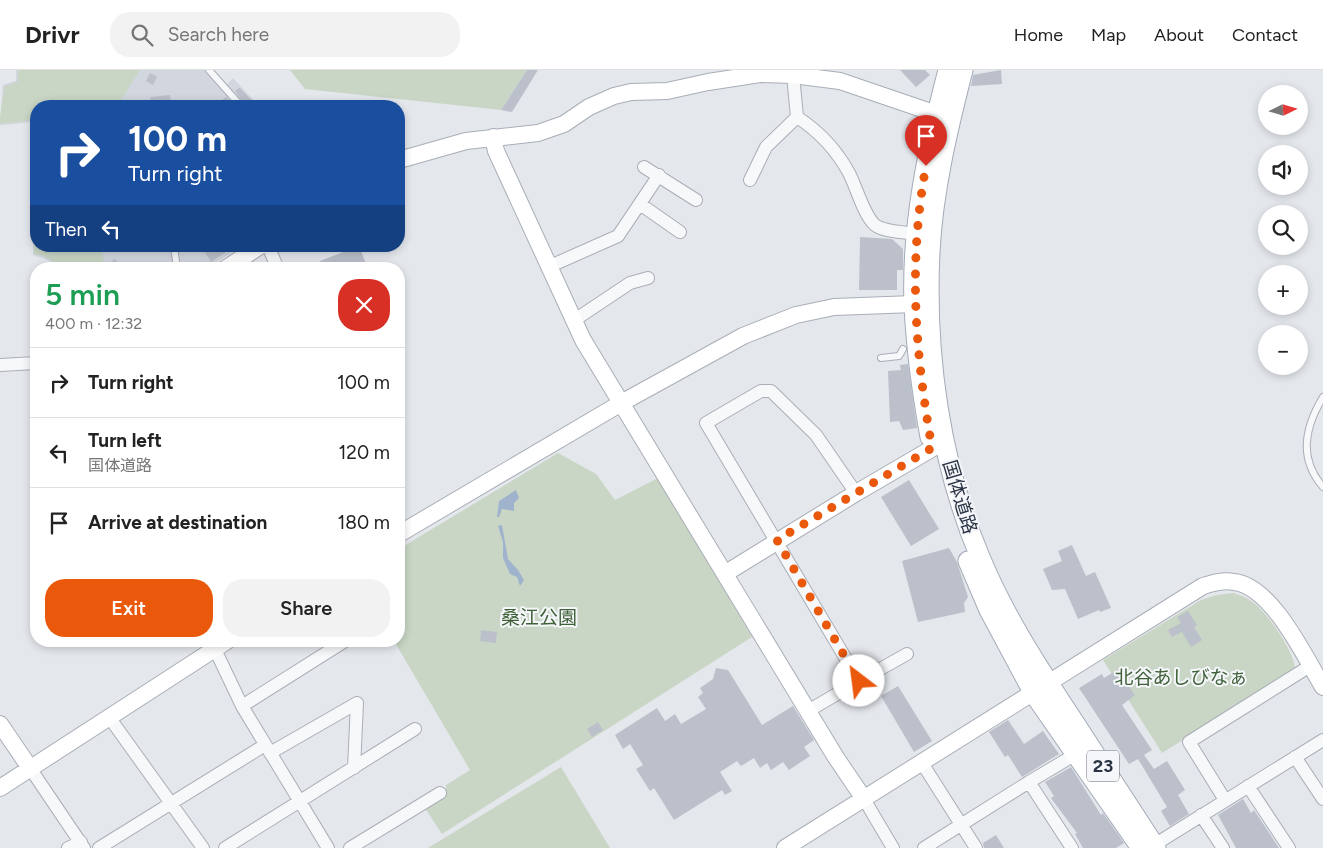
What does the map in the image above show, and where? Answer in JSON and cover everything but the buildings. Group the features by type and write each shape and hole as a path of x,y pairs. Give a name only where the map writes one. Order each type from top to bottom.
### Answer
{"main road":[{"name":"国体道路","path":"948,70 930,260 929,304 931,343 944,442 958,497 980,558 1041,689 1076,754 1151,847"},
{"name":"国体道路","path":"963,70 944,114 922,185 916,234 914,304 922,389 932,448 946,500 989,610 1041,689 1151,847"}],"street":[{"path":"405,158 440,147 494,137 524,136 551,129 601,101 631,92 667,92 708,82 760,74 793,75 847,83 944,114"},
{"path":"793,75 797,117"},
{"path":"750,180 766,147 797,117"},
{"path":"797,117 817,130 830,143 849,173 870,219 876,226 916,234"},
{"path":"494,137 496,151 573,321 808,711 894,848"},
{"path":"644,167 696,200"},
{"path":"548,267 618,236 659,175"},
{"path":"640,204 680,232"},
{"path":"236,262 251,252"},
{"path":"573,321 630,283 648,278"},
{"path":"405,530 623,402 744,336 796,315 850,305 914,304"},
{"path":"0,365 30,362"},
{"path":"856,493 816,435 771,391 762,391 706,423 859,681"},
{"path":"726,573 777,540 932,448"},
{"path":"785,848 1041,689 1193,591 1224,581 1244,585 1262,597 1273,608 1323,687"},
{"path":"0,788 214,647"},
{"path":"219,647 242,706 328,848"},
{"path":"242,706 335,647"},
{"path":"808,711 907,654"},
{"path":"1225,800 1189,742 1310,666"},
{"path":"99,848 172,803 267,749 357,703 354,768"},
{"path":"109,717 203,848"},
{"path":"0,724 82,845 68,848"},
{"path":"225,848 415,729"},
{"path":"1151,847 1323,740"},
{"path":"924,848 1076,754"},
{"path":"1295,757 1323,799"},
{"path":"922,763 976,848"},
{"path":"1029,782 1072,848"},
{"path":"1248,786 1288,848"},
{"path":"350,848 440,793"},
{"path":"1201,815 1223,848"}],"lane":[{"path":"209,70 236,100"},
{"path":"881,358 899,356 903,349"},
{"path":"1323,397 1311,416 1306,438 1308,459 1314,476 1323,487"}],"shaded area":[{"path":"16,70 214,70 227,84 233,78 253,100 30,100 30,122 0,125 3,85 16,81"},
{"path":"33,252 232,252 217,262 51,262 33,255"}],"green space":[{"path":"18,70 140,70 121,100 30,100 30,120 0,124 4,87 18,81"},
{"path":"290,70 527,70 501,110 305,89"},
{"path":"33,252 103,252 104,262 55,262 43,256 33,254"},
{"name":"桑江公園","path":"558,453 596,474 615,500 658,478 752,637 442,834 425,808 446,794 446,785 470,770 398,647 405,647 405,545"},
{"name":"北谷あしびなぁ","path":"1233,593 1249,600 1264,613 1279,633 1291,654 1295,670 1162,753 1103,660 1201,600"},
{"path":"561,767 610,848 428,848"}],"water":[{"path":"516,490 519,498 514,503 514,511 502,509 499,517 497,517 499,501"},
{"path":"502,525 508,559 524,580 520,586 517,577 510,574 503,558 503,542 498,526"}],"route":[{"path":"859,681 777,540 932,448 922,389 914,304 916,234 926,166"}]}
